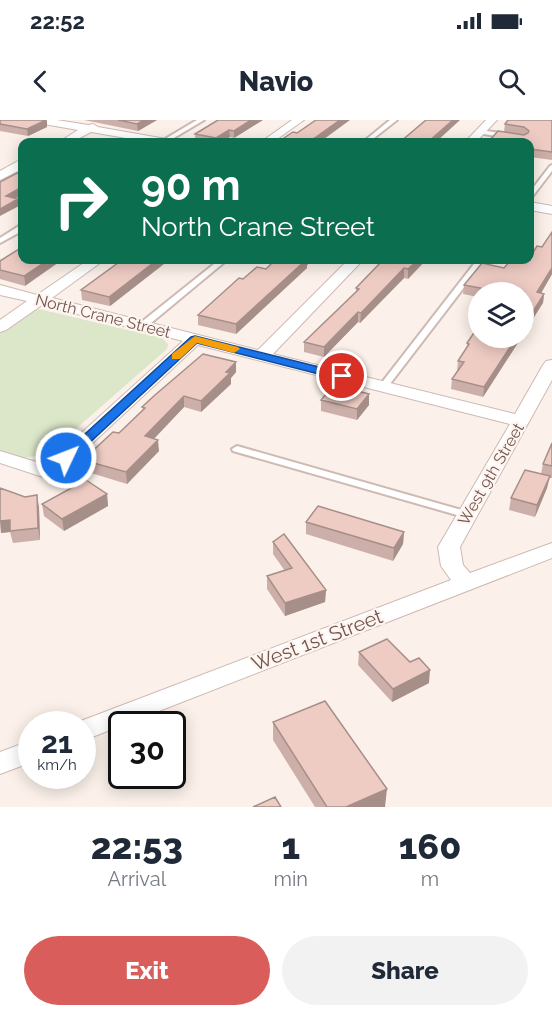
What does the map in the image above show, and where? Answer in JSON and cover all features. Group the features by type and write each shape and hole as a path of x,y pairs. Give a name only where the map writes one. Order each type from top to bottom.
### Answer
{"street":[{"path":"38,120 142,138"},
{"path":"72,138 106,120"},
{"path":"272,138 299,120"},
{"path":"474,138 492,120"},
{"path":"0,176 18,166"},
{"path":"534,207 552,210"},
{"path":"0,327 91,264"},
{"path":"261,356 352,264"},
{"name":"North Crane Street","path":"0,290 521,421"},
{"path":"0,457 49,473 195,339"},
{"name":"West 9th Street","path":"465,583 452,566 449,547 552,365"},
{"name":"West 1st Street","path":"96,726 552,549"},
{"path":"0,763 18,756"}],"lane":[{"path":"172,138 201,120"},
{"path":"371,138 394,120"},
{"path":"480,132 512,137"},
{"path":"534,191 552,167"},
{"path":"0,241 18,230"},
{"path":"142,326 218,264"},
{"path":"383,387 478,264"},
{"path":"237,449 468,515"}],"green space":[{"path":"39,309 162,338 168,344 167,349 47,454 24,458 0,450 0,332 30,311"}],"building":[{"path":"0,120 46,120 27,129 0,124"},
{"path":"118,120 144,120 137,124"},
{"path":"218,120 251,120 234,131 229,130 216,138 195,134"},
{"path":"316,120 340,120 315,138 284,138 293,132 297,133"},
{"path":"426,120 453,120 433,138 405,138"},
{"path":"508,120 552,120 552,152 534,150 534,138 492,138 498,131 524,135 529,131 524,127 505,124"},
{"path":"18,173 18,189 6,196 18,199 0,209 0,182"},
{"path":"552,232 552,268 537,292 544,294 534,310 534,282 468,282 468,286 464,285 481,264 504,268 508,264 534,264 534,251 537,246 542,247"},
{"path":"18,250 18,264 42,264 24,276 0,270 0,261"},
{"path":"117,264 152,264 109,297 81,290"},
{"path":"271,264 302,264 236,324 198,315 239,278 243,279 257,267 266,269"},
{"path":"379,264 414,264 408,269 404,268 361,313 358,312 324,347 304,342 359,289 356,288"},
{"path":"468,346 468,348 509,348 484,387 452,379 464,362 458,361"},
{"path":"203,354 236,362 226,372 230,373 201,401 184,396 145,436 158,440 126,472 90,462 92,459 86,457 113,432 119,433 145,408 142,407"},
{"path":"334,385 369,394 357,409 321,400"},
{"path":"552,443 552,466 543,464"},
{"path":"525,470 550,476 537,505 511,498"},
{"path":"86,480 107,494 62,519 42,504"},
{"path":"0,488 25,497 37,495 38,528 10,531 10,520 0,521"},
{"path":"318,506 404,532 394,548 306,522"},
{"path":"284,534 326,590 285,603 267,576 292,568 273,542"},
{"path":"387,639 410,662 419,658 430,670 393,689 359,652"},
{"path":"325,701 387,789 346,807 327,807 273,722"},
{"path":"275,797 281,807 253,807"}],"slow traffic":[{"path":"176,356 195,339 234,349"}],"route":[{"path":"66,458 195,339 342,376"}]}
